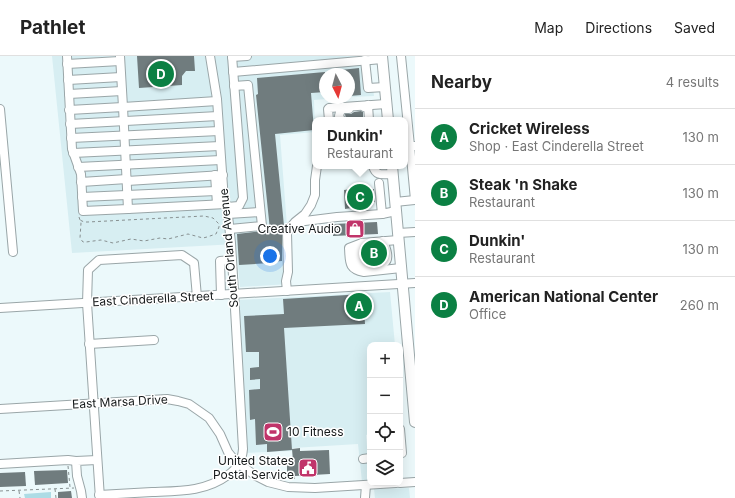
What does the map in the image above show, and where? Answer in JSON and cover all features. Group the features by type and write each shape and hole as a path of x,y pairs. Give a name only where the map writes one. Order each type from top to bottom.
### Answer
{"main road":[{"path":"382,57 386,104 385,117"},
{"path":"392,170 402,284 412,347 415,422"}],"street":[{"name":"South Orland Avenue","path":"210,56 217,101 221,160 219,175 224,201 227,208 230,229 243,450 242,458 239,464"},
{"path":"239,210 243,198 232,57 247,56"},
{"path":"401,56 408,117"},
{"path":"233,72 336,59 365,60 382,57"},
{"path":"128,209 120,59 67,60 72,149 81,174 83,211 128,209 217,204 227,208 260,212"},
{"path":"365,60 368,88 385,86"},
{"path":"68,80 121,77"},
{"path":"230,229 262,226 248,85 234,86"},
{"path":"68,94 122,91"},
{"path":"69,110 217,101"},
{"path":"329,117 328,109 330,108 386,104"},
{"path":"340,117 339,114 341,110 361,108 368,105"},
{"path":"368,105 369,117"},
{"path":"0,109 13,252"},
{"path":"70,124 218,116"},
{"path":"71,138 219,131"},
{"path":"295,222 337,216 382,214 395,207 415,200 412,146 409,131"},
{"path":"73,154 220,146"},
{"path":"78,167 221,160"},
{"path":"287,291 287,233 288,229 305,214 311,205 315,195 317,169"},
{"path":"375,169 380,175 392,170"},
{"path":"81,182 219,175 216,191 217,204"},
{"path":"380,183 382,214"},
{"path":"82,197 216,191"},
{"path":"401,268 382,267 364,272 353,268 349,248 362,243 383,241 415,232"},
{"path":"382,267 387,259 387,253 383,241"},
{"path":"197,296 194,263 182,255 100,260 88,270 86,303 100,496 188,490 208,486 222,480 233,472 239,464"},
{"path":"221,295 220,261 232,260"},
{"name":"East Cinderella Street","path":"0,308 415,283"},
{"path":"89,344 154,340"},
{"name":"East Marsa Drive","path":"0,409 167,399 184,402 209,418 220,434 228,452 236,462 256,476 268,482 281,486 315,488 366,485"},
{"path":"0,464 97,460"},
{"path":"76,461 77,476 82,498"},
{"path":"403,483 415,482"},
{"path":"365,498 366,485"}],"path":[{"path":"68,466 70,487"},
{"path":"0,491 70,487 73,487 74,489"},
{"path":"55,488 56,498"},
{"path":"19,490 20,498"}],"shaded area":[{"path":"52,56 369,56 374,96 355,97 355,68 319,68 319,100 314,100 315,117 312,117 312,132 280,135 290,284 240,287 236,244 72,253"},
{"path":"390,292 395,342 367,342 367,481 362,482 358,444 293,448 292,451 245,453 239,300"},
{"path":"409,488 410,498 375,498 374,489"},
{"path":"51,492 51,498 25,498 24,494"}],"building":[{"path":"137,56 194,56 195,71 186,71 182,76 182,85 139,88"},
{"path":"355,68 359,68 361,95 355,96"},
{"path":"319,73 319,92 311,93 313,117 312,130 275,134 284,226 282,228 282,261 239,265 237,234 270,230 256,95 258,94 257,78"},
{"path":"354,112 363,112 363,117 346,117 345,114 351,114"},
{"path":"351,189 351,191 374,189 375,202 345,209 344,190"},
{"name":"Creative Audio","path":"377,222 378,234 333,236 333,224"},
{"path":"380,247 381,258 367,259 366,248"},
{"path":"363,294 365,324 284,328 292,450 267,452 267,444 256,445 255,419 250,420 249,390 260,389 260,379 250,380 250,368 259,367 259,352 246,352 244,316 284,314 283,299"},
{"name":"United States Postal Service","path":"300,448 300,451 329,450 330,474 295,476 295,479 287,479 287,461 293,461 292,449"},
{"path":"67,470 68,483 35,485 34,471"},
{"path":"25,472 26,486 0,487 0,473"},
{"path":"71,491 72,498 58,498 58,492"}],"place":[{"name":"American National Center","path":"161,74"},
{"name":"Dunkin'","path":"360,197"},
{"name":"Creative Audio","path":"355,229"},
{"name":"Steak 'n Shake","path":"374,253"},
{"name":"Cricket Wireless","path":"359,306"},
{"name":"10 Fitness","path":"273,432"},
{"name":"United States Postal Service","path":"308,468"}]}
